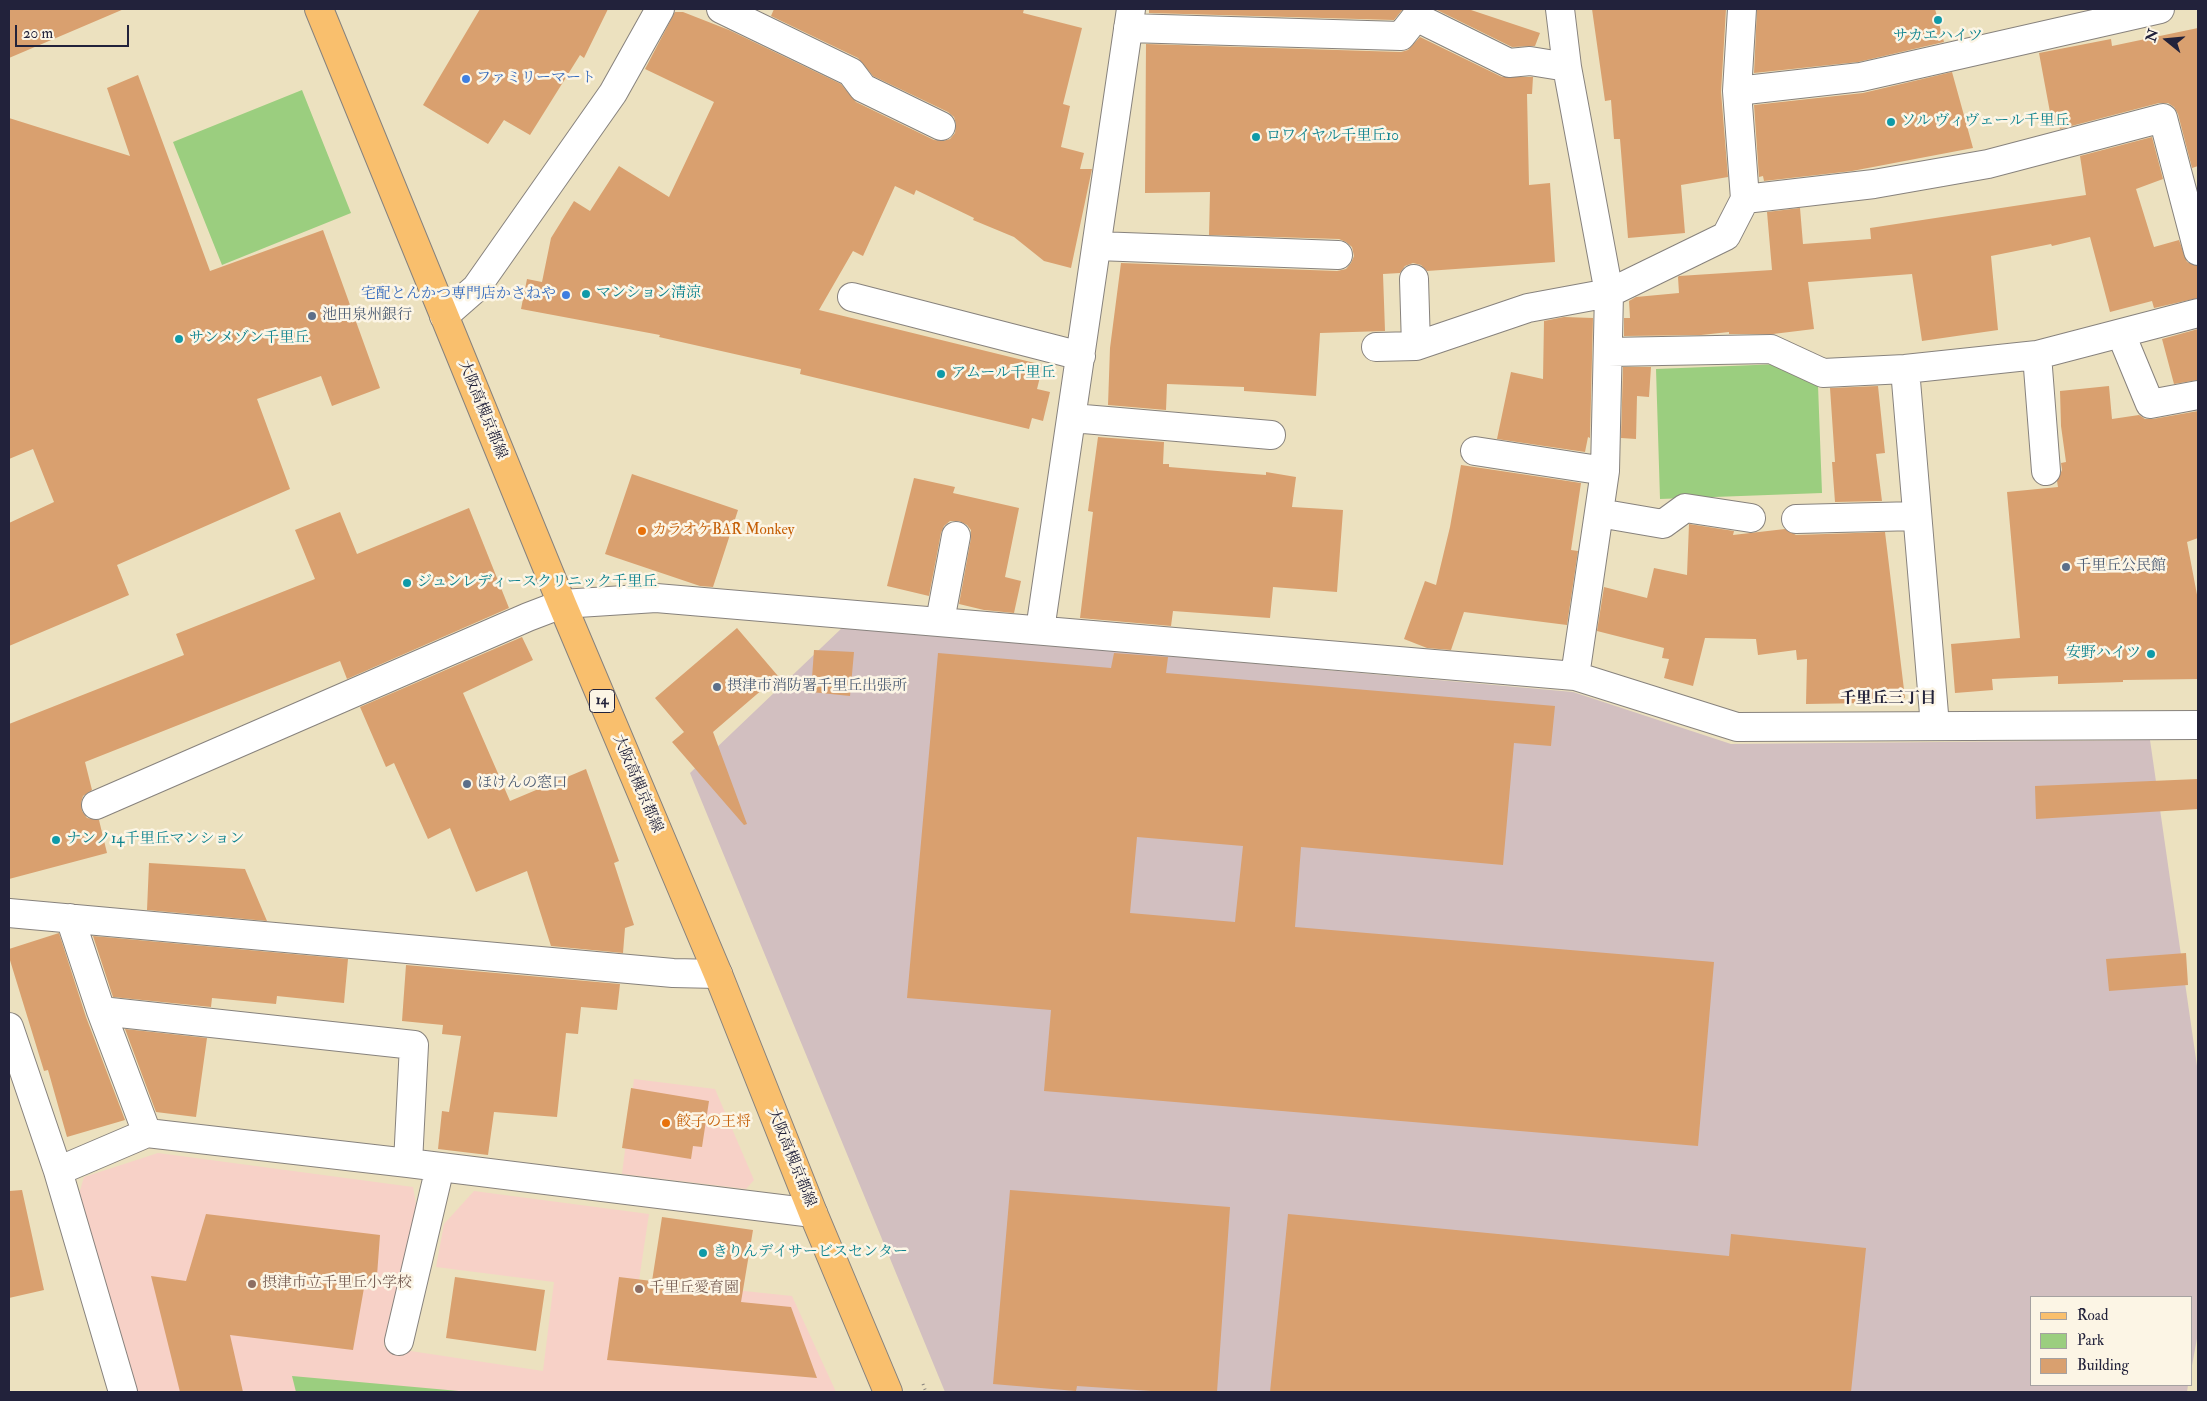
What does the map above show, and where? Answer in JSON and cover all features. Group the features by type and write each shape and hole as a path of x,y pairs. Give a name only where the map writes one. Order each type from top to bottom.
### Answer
{"main road":[{"name":"大阪高槻京都線","path":"318,9 562,604 718,974 813,1213 888,1392"}],"street":[{"path":"444,316 476,288 613,93 660,9"},
{"path":"721,9 851,72 863,88 942,126"},
{"path":"1560,9 1567,66 1609,293 1606,471 1575,676"},
{"path":"1376,347 1416,346 1528,308 1609,293 1726,236 1745,199 1737,91 1742,9"},
{"path":"1737,91 1861,77 2160,9"},
{"path":"1040,630 1130,18 1402,36 1416,17 1509,63 1530,61 1567,66"},
{"path":"1745,199 1874,184 1988,164 2163,118 2198,251"},
{"path":"1097,246 1338,255"},
{"path":"1414,279 1416,346"},
{"path":"852,296 1081,356"},
{"path":"1608,352 1771,349 1823,373 1905,369 2037,355 2198,313"},
{"path":"2121,334 2150,404 2198,396"},
{"path":"2037,355 2046,471"},
{"path":"1905,369 1935,726"},
{"path":"1072,418 1271,435"},
{"path":"1475,451 1606,471"},
{"path":"1599,513 1663,524 1685,508 1751,518"},
{"path":"1796,520 1918,516"},
{"path":"940,622 956,536"},
{"path":"96,805 562,604 656,598 1575,676 1737,727 2198,725"},
{"path":"9,913 673,973 718,974"},
{"path":"70,918 101,1011 147,1133"},
{"path":"101,1011 414,1045 408,1162"},
{"path":"9,1027 58,1171 122,1392"},
{"path":"58,1171 147,1133 408,1162 440,1168 813,1213"},
{"path":"398,1341 440,1168"}],"shaded area":[{"path":"843,627 1573,692 1731,744 2150,740 2198,1073 2198,1333 2192,1366 2192,1296 2030,1296 2030,1386 2188,1386 2187,1392 945,1392 690,773"},
{"path":"634,1079 715,1089 754,1180 746,1189 622,1174"},
{"name":"摂津市立千里丘小学校","path":"158,1153 413,1187 419,1221 384,1347 543,1371 554,1282 436,1267 444,1224 474,1191 649,1214 639,1280 792,1296 836,1392 137,1392 77,1201 84,1177"}],"green space":[{"path":"302,90 351,213 222,265 173,142"},
{"path":"1780,364 1818,385 1822,493 1660,499 1656,369"},
{"path":"292,1376 470,1392 296,1392"}],"building":[{"path":"9,9 124,9 9,58"},
{"path":"480,9 608,9 584,58 580,55 530,135 504,120 488,144 423,105"},
{"path":"774,9 1024,9 1023,13 1082,28 1063,104 1070,106 1061,147 1084,153 1080,169 1092,169 1071,268 1044,261 1014,237 973,220 974,218 916,190 914,195 895,186 863,256 853,251 819,310 1043,365 1037,389 1050,392 1043,421 1032,418 1029,429 800,374 801,369 659,337 660,335 521,309 527,279 542,282 551,238 574,201 590,211 619,166 669,197 714,102 645,69 675,12 683,12 729,30 841,84 856,102 934,140 943,141 950,139 955,133 956,124 954,117 948,112 873,76 858,58 771,16"},
{"path":"1149,9 1403,9 1394,20 1149,13"},
{"path":"1435,9 1468,9 1540,33 1535,46 1512,47"},
{"path":"1592,9 1726,9 1721,92 1728,177 1681,185 1685,233 1628,238 1620,139 1614,139 1611,100 1605,101"},
{"path":"1757,9 1935,9 1944,42 1858,62 1754,73"},
{"path":"2198,28 2198,166 2192,168 2178,114 2174,107 2168,103 2159,103 2060,129 2058,121 2052,123 2039,53 2111,39 2112,46"},
{"path":"1420,37 1502,77 1533,77 1532,94 1527,94 1529,185 1550,183 1555,262 1427,271 1421,265 1413,263 1405,266 1400,273 1383,274 1385,331 1320,333 1316,396 1244,391 1244,387 1167,384 1166,410 1108,405 1110,348 1121,263 1337,271 1346,269 1354,256 1352,247 1339,239 1209,235 1210,192 1145,193 1146,44 1401,52 1408,50"},
{"path":"1952,72 1973,148 1852,171 1764,181 1763,176 1759,177 1754,105 1863,93"},
{"name":"サンメゾン千里丘","path":"138,75 210,271 323,230 380,388 332,406 321,376 257,399 290,489 117,565 129,595 9,646 9,523 54,502 33,449 9,459 9,118 130,156 107,88"},
{"path":"2152,137 2163,179 2136,189 2154,247 2179,240 2187,262 2198,266 2198,298 2154,308 2152,301 2110,312 2090,237 2052,246 2051,244 1991,256 1998,330 1922,341 1912,274 1808,282 1814,329 1773,334 1729,334 1729,332 1701,335 1624,336 1624,318 1630,318 1629,301 1636,297 1679,293 1679,276 1772,270 1767,212 1800,208 1803,244 1871,239 1870,228 2086,195 2080,156"},
{"path":"1564,317 1593,318 1590,438 1588,437 1585,452 1497,439 1511,372 1543,379 1544,321"},
{"path":"2198,329 2198,380 2174,384 2162,339"},
{"path":"1623,367 1651,367 1649,397 1637,396 1636,439 1621,438"},
{"path":"1878,386 1885,453 1876,454 1882,501 1835,502 1832,462 1835,462 1830,388"},
{"path":"2109,386 2112,419 2139,415 2145,419 2153,419 2198,411 2198,538 2187,542 2198,600 2198,679 2123,680 2123,682 2058,684 2058,676 1992,679 1993,690 1955,693 1951,644 2020,638 2007,492 2058,487 2057,481 2062,470 2061,463 2066,462 2061,426 2060,391"},
{"path":"1098,437 1164,442 1163,464 1169,464 1169,467 1266,475 1266,472 1296,477 1292,507 1343,510 1337,592 1273,587 1270,618 1173,611 1171,626 1080,618 1093,512 1088,511"},
{"path":"1461,465 1581,483 1571,550 1578,551 1567,625 1464,612 1451,650 1427,648 1404,639 1425,581 1436,585 1450,527"},
{"path":"632,474 738,510 713,587 700,586 605,554"},
{"path":"914,478 955,487 953,493 1019,508 1005,577 1021,581 1014,613 984,610 959,604 971,530 967,525 959,521 950,521 944,526 941,533 929,596 887,586"},
{"path":"469,508 509,608 347,679 340,661 85,762 92,790 83,796 81,803 82,811 87,818 99,820 107,853 9,879 9,724 184,655 176,634 315,579 295,530 340,512 357,554"},
{"path":"1689,524 1734,531 1733,535 1785,529 1796,535 1885,532 1905,698 1869,699 1869,703 1806,704 1807,659 1797,660 1796,650 1758,655 1756,639 1705,638 1693,686 1664,678 1669,659 1662,658 1664,648 1597,631 1604,587 1647,598 1654,568 1687,575"},
{"name":"摂津市消防署千里丘出張所","path":"737,628 778,676 713,732 747,824 744,825 672,742 684,732 655,698"},
{"path":"522,637 533,660 463,693 510,801 586,769 619,861 614,863 634,925 625,928 623,953 551,946 527,871 476,892 450,828 428,839 394,763 386,767 360,707"},
{"path":"814,650 854,652 850,696 811,692"},
{"path":"938,653 1111,668 1114,653 1168,657 1166,673 1555,706 1551,746 1514,743 1503,865 1301,847 1295,927 1714,962 1698,1146 1044,1091 1051,1010 907,998","holes":["1137,837 1243,846 1235,922 1130,913"]},
{"path":"2198,779 2198,809 2036,819 2035,786"},
{"path":"149,863 245,869 267,921 147,910"},
{"path":"59,933 86,1017 125,1120 67,1137 48,1070 44,1071 9,957 9,949"},
{"path":"93,936 348,959 344,1003 277,996 276,1004 212,998 211,1007 113,997"},
{"path":"2186,953 2188,985 2109,991 2106,959"},
{"path":"406,965 620,984 617,1010 581,1007 578,1034 566,1033 557,1117 494,1112 488,1155 438,1149 442,1111 449,1112 461,1036 442,1034 443,1025 402,1021"},
{"path":"125,1029 207,1038 196,1117 156,1112"},
{"name":"餃子の王将","path":"631,1088 709,1101 702,1147 693,1146 691,1159 622,1148"},
{"path":"22,1190 44,1290 9,1298 9,1191"},
{"path":"1010,1190 1230,1207 1217,1392 1166,1392 1077,1386 1076,1391 993,1384"},
{"path":"206,1214 380,1235 376,1289 364,1288 353,1350 230,1335 243,1392 180,1392 151,1276 186,1281"},
{"path":"1288,1214 1729,1256 1731,1234 1866,1248 1851,1392 1270,1392"},
{"path":"662,1217 753,1230 741,1302 791,1307 817,1378 607,1360 619,1277 652,1281"},
{"path":"455,1277 545,1290 536,1351 446,1338"}],"place":[{"name":"サカエハイツ","path":"1938,20"},
{"name":"ファミリーマート","path":"466,79"},
{"name":"ソル ヴィヴェール千里丘","path":"1891,122"},
{"name":"ロワイヤル千里丘10","path":"1256,137"},
{"name":"マンション清涼","path":"586,294"},
{"name":"宅配とんかつ専門店かさねや","path":"566,295"},
{"name":"池田泉州銀行","path":"312,316"},
{"name":"サンメゾン千里丘","path":"179,339"},
{"name":"アムール千里丘","path":"941,374"},
{"name":"カラオケBAR Monkey","path":"642,531"},
{"name":"千里丘公民館","path":"2066,567"},
{"name":"ジュンレディースクリニック千里丘","path":"407,583"},
{"name":"安野ハイツ","path":"2151,654"},
{"name":"摂津市消防署千里丘出張所","path":"717,687"},
{"name":"ほけんの窓口","path":"467,784"},
{"name":"ナンノ14千里丘マンション","path":"56,840"},
{"name":"餃子の王将","path":"666,1123"},
{"name":"きりんデイサービスセンター","path":"703,1253"},
{"name":"摂津市立千里丘小学校","path":"252,1284"},
{"name":"千里丘愛育園","path":"639,1289"}],"district":[{"name":"千里丘三丁目","path":"1888,700"}]}
